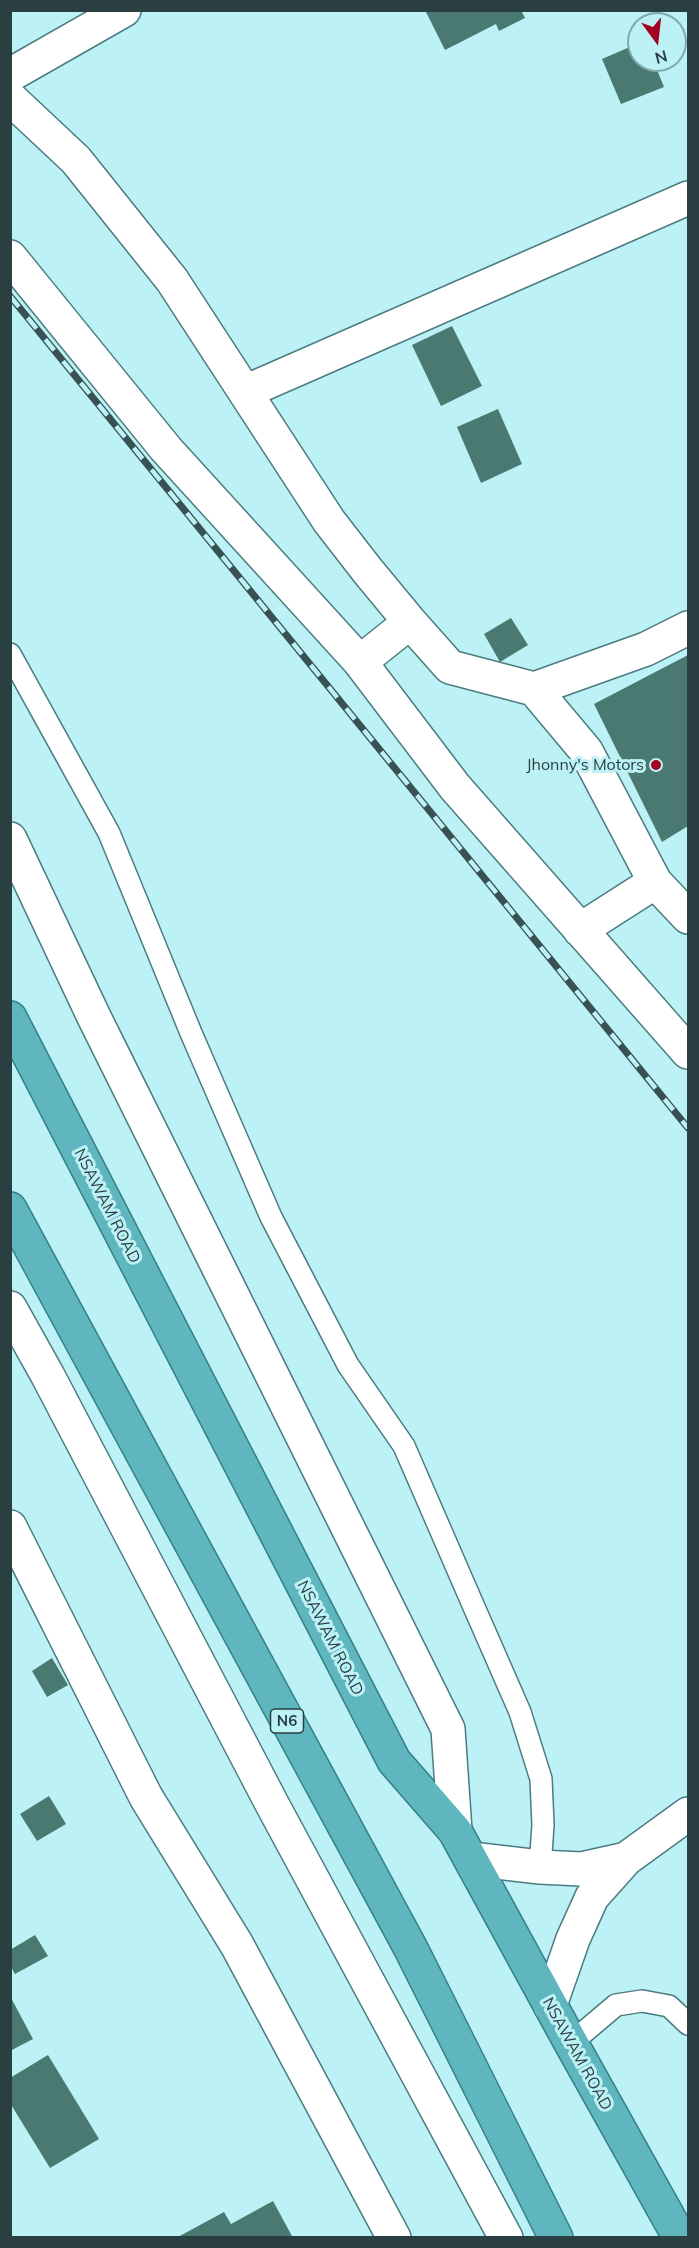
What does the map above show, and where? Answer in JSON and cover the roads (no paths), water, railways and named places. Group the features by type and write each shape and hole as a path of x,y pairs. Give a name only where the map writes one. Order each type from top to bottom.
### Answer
{"highway":[{"name":"NSAWAM ROAD","path":"10,1018 394,1761 455,1831 680,2238"},
{"name":"N6","path":"10,1209 410,1947 556,2238"}],"street":[{"path":"10,75 124,10"},
{"path":"10,98 76,160 172,280 329,521 410,622 450,667 534,689 646,649 688,628"},
{"path":"245,392 688,198"},
{"path":"10,257 166,449 360,662 456,787 688,1052"},
{"path":"360,662 410,622"},
{"path":"534,689 586,751 655,882 688,917"},
{"path":"10,839 94,1017 448,1729 455,1831"},
{"path":"580,930 655,882"},
{"path":"10,1308 48,1376 272,1804 506,2238"},
{"path":"10,1527 146,1797 237,1946 394,2238"},
{"path":"550,2005 573,1939 592,1897 626,1859 688,1814"},
{"path":"471,1859 581,1869 626,1859"}],"lane":[{"path":"10,654 108,833 191,1033 271,1216 348,1365 404,1446 463,1581 520,1712 541,1779 543,1825 540,1867"},
{"path":"571,2043 616,2005 642,2001 669,2006 688,2024"}],"railway":[{"path":"10,296 688,1128"}],"place":[{"name":"Jhonny's Motors","path":"656,765"}]}
